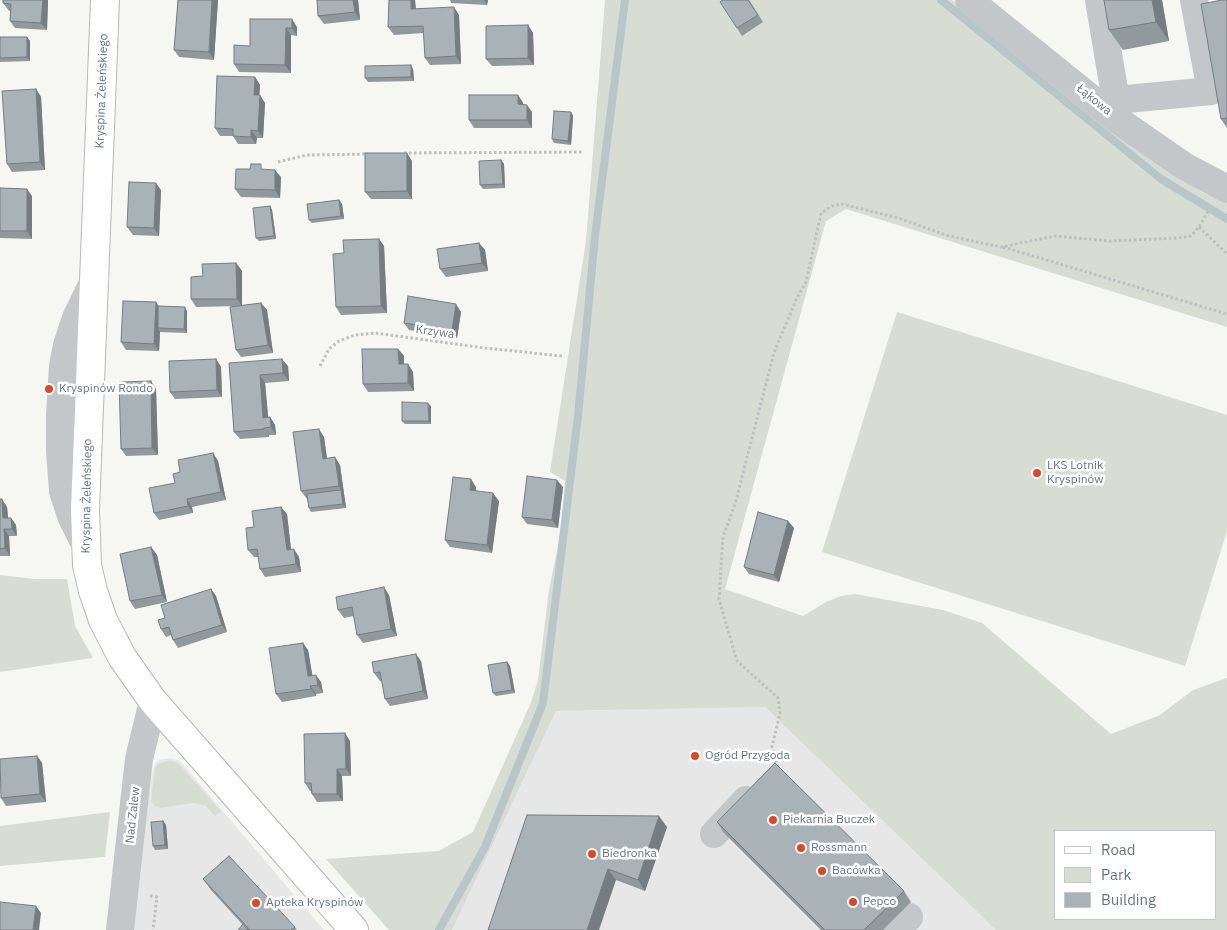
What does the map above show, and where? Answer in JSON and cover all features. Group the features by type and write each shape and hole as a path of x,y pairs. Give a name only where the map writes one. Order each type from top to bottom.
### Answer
{"main road":[{"name":"Kryspina Żeleńskiego","path":"105,0 85,510 87,565 103,620 122,657 153,701 354,930"}],"street":[{"name":"Łąkowa","path":"969,0 1118,110 1219,198"},
{"path":"1099,0 1118,110 1211,91 1194,0"},
{"name":"Nad Zalew","path":"120,930 139,760 153,701"},
{"path":"714,834 778,767"}],"path":[{"path":"403,153 583,152"},
{"path":"278,162 307,155 374,154"},
{"path":"1001,246 1055,236 1110,241 1191,236 1219,198"},
{"path":"778,767 772,747 780,713 778,698 737,660 718,599 723,537 735,504 774,353 796,300 806,282 821,213 832,206 842,204 898,218 948,236 1001,246 1227,314"},
{"path":"1199,227 1227,254"},
{"name":"Krzywa","path":"320,366 329,349 339,341 355,335 375,333 562,356"},
{"path":"144,895 157,897 153,930"}],"shaded area":[{"path":"765,707 996,930 452,930 556,711"},
{"path":"171,758 180,761 324,930 131,930 137,872 152,774 155,764 159,760"}],"green space":[{"path":"605,0 952,0 1202,192 1227,203 1227,327 846,209 826,221 725,589 803,616 826,602 841,596 855,594 943,610 982,623 1111,734 1160,715 1193,690 1227,678 1227,930 996,930 765,707 556,711 452,930 389,930 326,859 439,851 473,832 530,705 538,680 549,589 560,537 565,481 550,472 586,241"},
{"name":"LKS Lotnik Kryspinów","path":"897,312 1227,415 1227,531 1185,666 822,552"},
{"path":"0,575 34,579 67,579 75,626 93,658 0,672"},
{"path":"170,760 179,764 221,811 215,816 206,806 193,803 160,808 154,805 151,801 155,769 158,764"},
{"path":"110,812 105,857 0,866 0,826"}],"building":[{"path":"3,0 43,0 41,23 10,21 11,4 3,3"},
{"path":"178,0 212,0 209,52 174,50"},
{"path":"317,0 353,0 355,12 318,16"},
{"path":"389,0 411,0 411,9 454,7 456,56 425,58 423,26 388,27"},
{"path":"723,0 748,0 758,15 737,28 720,2"},
{"path":"1104,0 1152,0 1156,22 1109,30"},
{"path":"1227,0 1227,118 1221,119 1201,4"},
{"path":"250,19 292,19 292,28 286,28 285,65 234,64 234,45 250,46"},
{"path":"528,25 528,58 486,59 486,26"},
{"path":"0,37 27,37 27,57 0,58"},
{"path":"411,65 411,77 365,78 365,66"},
{"path":"217,76 255,77 254,95 260,95 258,131 251,130 251,137 233,136 233,129 215,128"},
{"path":"36,89 40,162 7,164 2,91"},
{"path":"469,95 518,95 518,104 527,105 527,120 469,120"},
{"path":"554,111 571,112 568,141 552,139"},
{"path":"365,153 407,153 407,191 365,192"},
{"path":"501,160 503,184 480,185 479,161"},
{"path":"251,164 261,164 261,169 275,170 275,190 235,189 236,169 250,169"},
{"path":"129,182 156,183 154,228 127,227"},
{"path":"0,188 27,189 27,231 0,231"},
{"path":"339,200 341,216 309,220 307,204"},
{"path":"270,206 274,236 256,238 253,208"},
{"path":"379,239 381,306 336,307 333,254 344,253 343,240"},
{"path":"479,243 482,263 440,269 437,249"},
{"path":"236,263 237,299 191,299 191,277 203,276 202,264"},
{"path":"408,296 456,304 452,330 404,323"},
{"path":"123,301 156,302 154,344 121,342"},
{"path":"261,303 268,345 236,350 230,307"},
{"path":"158,306 185,307 184,329 158,328"},
{"path":"362,349 398,349 399,364 408,364 408,383 363,384"},
{"path":"216,359 217,390 170,392 169,361"},
{"path":"282,359 283,373 260,375 263,418 270,417 271,427 234,432 229,363"},
{"path":"151,381 152,448 121,449 119,382"},
{"path":"402,402 428,403 429,421 402,421"},
{"path":"319,429 323,459 335,457 339,486 301,491 293,432"},
{"path":"213,453 221,492 187,499 188,506 154,513 149,488 175,483 173,474 180,472 178,460"},
{"path":"527,476 557,480 552,520 522,517"},
{"path":"453,477 471,479 470,490 493,493 487,545 445,540"},
{"path":"341,490 343,504 309,508 307,494"},
{"path":"0,499 2,499 3,518 11,518 12,529 4,529 5,548 0,549"},
{"path":"281,507 287,550 294,549 296,564 260,569 257,549 248,550 246,528 254,527 252,511"},
{"path":"758,512 788,521 774,575 744,567"},
{"path":"151,547 162,595 130,601 120,554"},
{"path":"384,587 391,629 357,635 352,607 338,610 336,597"},
{"path":"211,589 222,625 173,640 169,627 161,629 158,620 165,618 161,605"},
{"path":"303,643 308,676 316,675 318,685 310,686 311,689 276,694 269,648"},
{"path":"416,654 423,691 385,699 380,672 374,673 372,662"},
{"path":"507,662 512,690 493,693 488,665"},
{"path":"345,733 346,769 337,769 337,794 312,794 311,783 305,783 304,734"},
{"path":"37,756 40,794 1,798 0,759"},
{"path":"775,763 904,891 864,930 825,930 717,822"},
{"name":"Biedronka","path":"527,815 659,816 638,880 608,869 587,930 488,930"},
{"path":"163,821 165,845 153,846 151,822"},
{"path":"229,856 295,927 291,930 250,930 203,879"},
{"path":"0,902 36,906 33,930 0,930"},
{"path":"243,924 248,930 238,930"}],"waterway":[{"path":"439,930 485,847 543,703 578,416 595,236 625,0"},
{"path":"941,0 1161,179 1227,219"}],"place":[{"name":"Kryspinów Rondo","path":"49,389"},
{"name":"LKS Lotnik Kryspinów","path":"1037,473"},
{"name":"Ogród Przygoda","path":"695,756"},
{"name":"Piekarnia Buczek","path":"773,820"},
{"name":"Rossmann","path":"801,848"},
{"name":"Biedronka","path":"592,854"},
{"name":"Bacówka","path":"822,871"},
{"name":"Pepco","path":"853,902"},
{"name":"Apteka Kryspinów","path":"256,903"}]}
